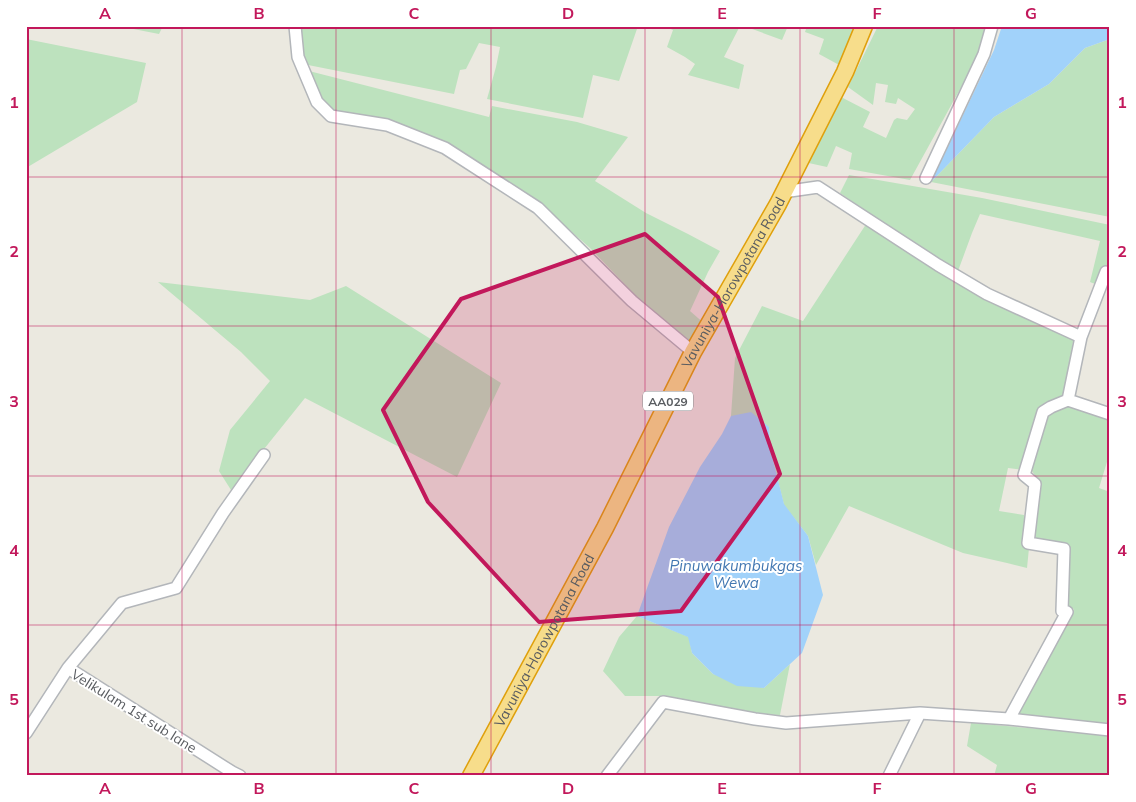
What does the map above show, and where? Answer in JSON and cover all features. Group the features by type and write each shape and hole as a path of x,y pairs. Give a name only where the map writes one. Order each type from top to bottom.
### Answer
{"highway":[{"name":"Vavuniya-Horowpotana Road","path":"471,776 605,528 693,352 784,192 846,72 864,26"}],"street":[{"path":"296,26 298,57 317,102 331,116 387,125 445,148 538,208 632,301 693,352"},
{"path":"926,178 984,54 992,26"},
{"path":"784,192 818,187 938,265 987,294 1081,337"},
{"path":"1068,400 1081,337 1106,272 1110,273"},
{"path":"1009,719 1067,612 1062,612 1064,549 1028,543 1034,484 1024,475 1043,412 1051,406 1068,400 1110,414"},
{"path":"68,668 122,603 176,588 223,513 264,455"},
{"name":"Velikulam 1st sub lane","path":"26,733 68,668 234,775"},
{"path":"607,776 663,702 786,723 920,713 1009,719 1110,730"},
{"path":"889,776 920,713"}],"highlighted area":[{"path":"645,234 718,297 780,474 681,611 539,622 428,502 383,410 461,299"}],"green space":[{"path":"118,26 163,26 159,34"},
{"path":"298,26 638,26 619,81 593,75 583,118 487,99 500,47 479,43 466,69 460,70 454,94 303,64"},
{"path":"664,26 740,26 724,57 744,65 739,89 688,75 695,64 667,47 673,30"},
{"path":"744,26 788,26 782,40"},
{"path":"807,26 858,26 841,66 819,54 824,39 805,32"},
{"path":"878,26 988,26 981,51 910,180 849,169 852,153 836,146 827,167 804,162 841,97 870,112 863,127 886,138 894,120 897,118 907,120 915,109 898,98 896,104 885,102 888,85 876,83 873,105 848,87"},
{"path":"26,39 146,63 137,102 26,168"},
{"path":"1110,39 1110,217 931,182 994,117 1049,84 1085,48"},
{"path":"309,71 489,117 492,106 577,122 628,137 595,181 646,213 720,251 690,311 706,325 691,347 637,297 590,248 540,204 447,144 331,111 319,95"},
{"path":"849,175 982,198 1110,225 1110,290 1090,282 1100,241 980,214 958,271 993,291 1075,331 1062,401 1110,420 1110,452 1099,488 1110,492 1110,724 1018,715 1074,609 1065,607 1070,545 1032,539 1041,484 1032,471 1008,468 999,511 1024,515 1025,546 1029,548 1027,568 963,553 849,506 816,565 808,536 784,505 770,448 769,427 731,416 735,358 762,306 803,321 872,215 840,193"},
{"path":"158,282 310,300 346,286 501,383 457,477 305,398 231,490 219,471 230,430 270,381 241,352"},
{"path":"637,616 689,637 692,653 713,674 764,688 790,664 780,715 756,714 663,696 625,696 603,671 619,637"},
{"path":"971,723 1110,735 1110,776 994,776 997,765 967,746"}],"water":[{"path":"1002,26 1110,26 1110,39 1085,48 1049,84 994,117 931,182 994,50"},
{"name":"Pinuwakumbukgas Wewa","path":"751,412 769,427 770,448 784,504 808,536 823,595 802,653 764,688 737,686 713,674 692,653 688,637 637,616 669,527 700,467 722,434 731,416"}]}
